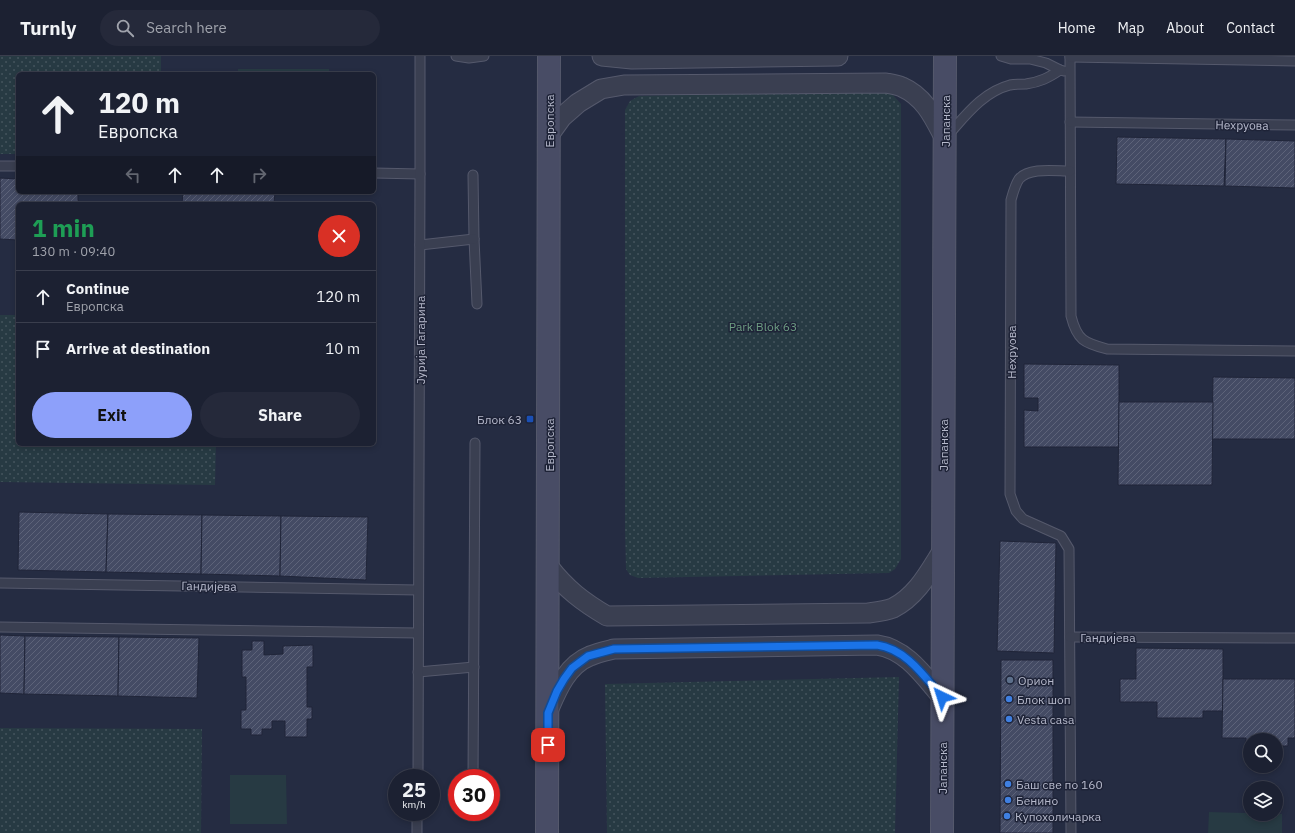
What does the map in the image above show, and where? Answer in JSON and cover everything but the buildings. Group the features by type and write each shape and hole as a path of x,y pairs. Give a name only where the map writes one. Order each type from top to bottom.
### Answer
{"street":[{"name":"Европска","path":"547,833 549,567 549,56"},
{"path":"602,56 632,59 838,56"},
{"name":"Јапанска","path":"942,833 945,56"},
{"path":"549,135 562,117 578,103 600,89 624,85 886,83 901,86 918,96 928,108 945,139"},
{"path":"549,567 562,583 590,606 607,616 868,614 892,608 908,598 920,586 943,550"},
{"path":"548,713 557,691 572,668 588,656 614,649 877,645 888,647 904,656 920,671 942,697"}],"lane":[{"name":"Јурија Гагарина","path":"418,590 420,56"},
{"path":"456,56 469,58 484,56"},
{"path":"1001,56 1011,59 1030,59 1046,63 1060,70 1070,71"},
{"path":"1295,61 1070,57 1071,316 1074,329 1083,340 1094,346 1108,349 1295,351"},
{"path":"945,139 976,104 992,93 1010,85 1028,84 1046,80 1060,70"},
{"name":"Нехруова","path":"1070,122 1295,125"},
{"path":"0,166 16,166"},
{"name":"Нехруова","path":"1070,171 1034,171 1024,175 1018,182 1011,200 1010,486 1010,494 1016,511 1023,519 1061,536 1069,549 1070,637"},
{"path":"376,173 420,174"},
{"path":"473,175 477,304"},
{"path":"420,245 474,239"},
{"path":"473,769 475,443"},
{"name":"Гандијева","path":"0,583 418,590"},
{"path":"418,590 418,769"},
{"path":"0,627 418,633"},
{"name":"Гандијева","path":"1071,833 1070,637 1295,638"},
{"path":"418,672 474,667"},
{"path":"417,821 417,833"}],"green space":[{"path":"0,56 161,56 161,72 16,72 16,154 0,154"},
{"path":"238,69 329,69 329,72 238,72"},
{"name":"Park Blok 63","path":"878,90 893,95 901,104 901,559 895,569 889,573 638,578 630,575 626,569 625,529 625,110 630,101 639,96"},
{"path":"0,315 16,315 16,446 216,446 215,485 0,482"},
{"path":"899,677 895,833 607,833 605,684"},
{"path":"0,728 202,729 201,833 0,833"},
{"path":"230,775 286,775 287,824 230,824"},
{"path":"1209,812 1243,813 1243,821 1282,821 1282,833 1208,833"}],"place":[{"name":"Блок 63","path":"530,419"},
{"name":"Орион","path":"1010,680"},
{"name":"Блок шоп","path":"1009,699"},
{"name":"Vesta casa","path":"1009,719"},
{"name":"Баш све по 160","path":"1008,784"},
{"name":"Бенино","path":"1008,800"},
{"name":"Купохоличарка","path":"1007,816"}],"route":[{"path":"548,745 548,713 557,691 564,679 572,668 588,656 614,649 877,645 888,647 904,656 920,671 942,697"}]}
